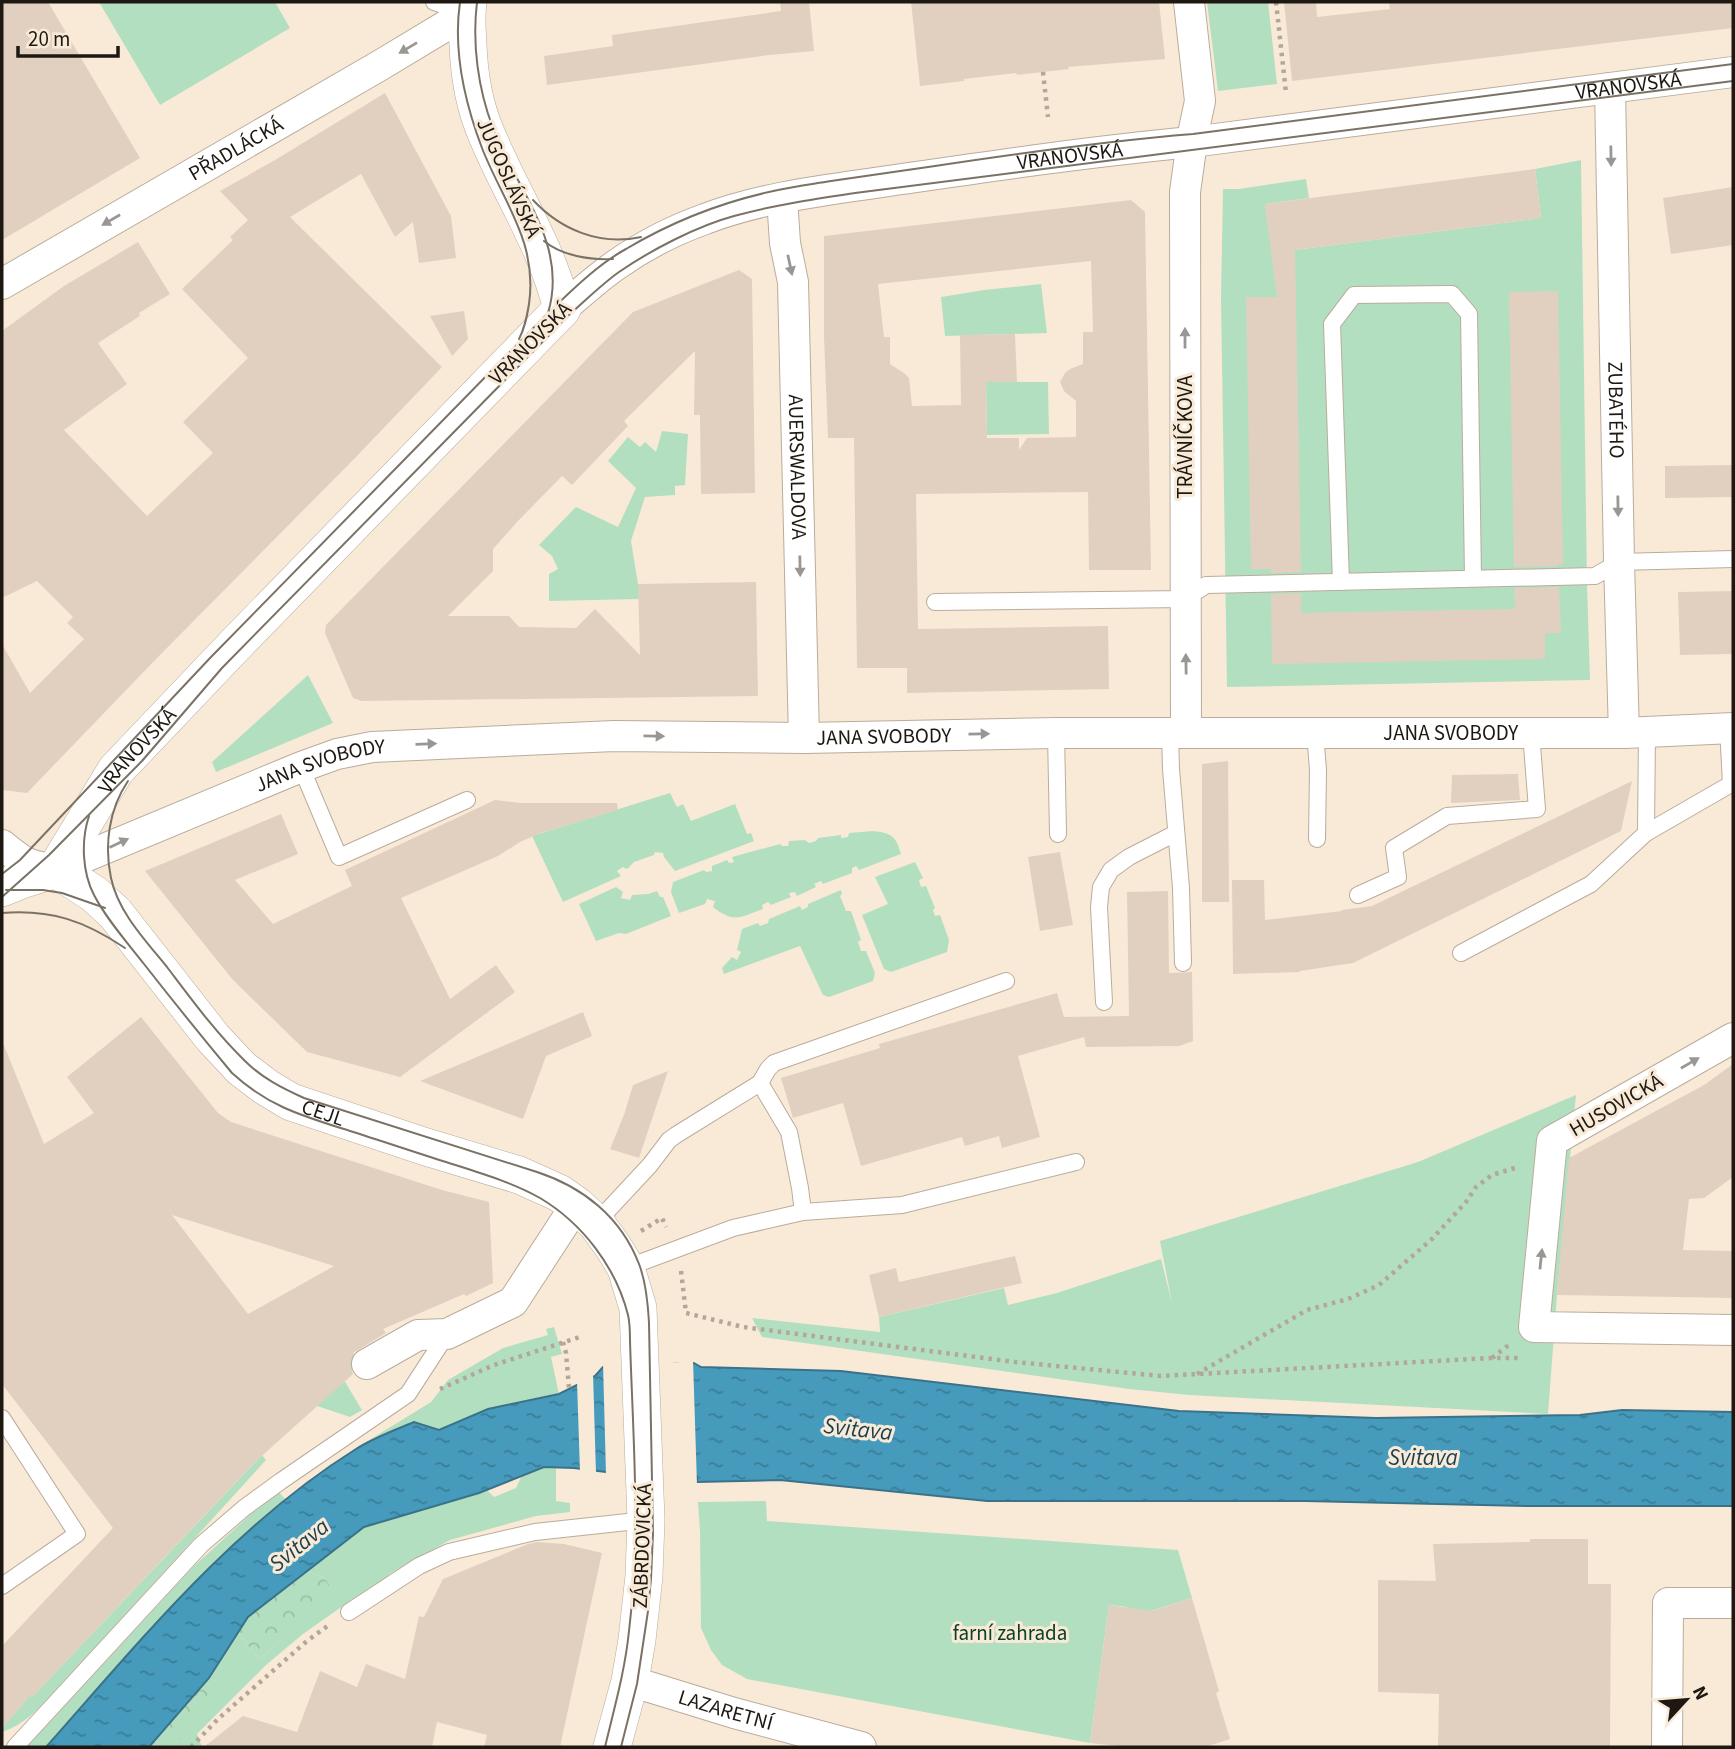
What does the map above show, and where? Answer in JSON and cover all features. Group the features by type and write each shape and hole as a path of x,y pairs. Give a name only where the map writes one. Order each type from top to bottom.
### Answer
{"street":[{"path":"1189,2 1200,102 1192,142"},
{"name":"PŘADLÁCKÁ","path":"2,284 379,66 456,5"},
{"name":"JUGOSLÁVSKÁ","path":"456,5 470,76 485,131 535,233 553,275 562,309"},
{"name":"VRANOVSKÁ","path":"56,869 116,770 562,309 613,266 703,219 782,198 981,167 1733,72"},
{"name":"ZUBATÉHO","path":"1610,88 1619,562 1635,733"},
{"name":"TRÁVNÍČKOVA","path":"1178,732 1185,599 1185,192 1192,142"},
{"name":"AUERSWALDOVA","path":"782,198 785,243 793,282 804,738"},
{"name":"JANA SVOBODY","path":"56,869 301,767 355,749 383,746 614,736 804,738 1178,732 1635,733 1730,728"},
{"path":"2,845 20,860 36,867 56,869"},
{"path":"2,888 24,878 56,869"},
{"name":"CEJL","path":"56,869 94,894 116,913 213,1038 241,1068 266,1087 290,1102 519,1175 559,1193 586,1214 614,1248 626,1268 638,1308 640,1341"},
{"name":"HUSOVICKÁ","path":"1733,1038 1552,1141 1534,1327 1733,1330"},
{"path":"367,1364 418,1335 447,1334 513,1302 586,1214"},
{"name":"ZÁBRDOVICKÁ","path":"612,1747 630,1681 644,1576 646,1511 640,1341"},
{"path":"1667,1747 1668,1603 1733,1603"},
{"name":"LAZARETNÍ","path":"630,1681 734,1713 861,1747"}],"lane":[{"path":"1341,582 1332,324 1354,295 1452,294 1469,314 1473,578"},
{"path":"935,602 1185,599 1206,585 1595,576 1619,562 1733,559"},
{"path":"1461,953 1591,884 1646,833 1731,784 1730,728"},
{"path":"1178,732 1171,769 1181,888 1183,963"},
{"path":"1056,733 1058,834"},
{"path":"1315,733 1318,770 1317,839"},
{"path":"1358,895 1398,877 1394,848 1447,816 1537,809 1531,733"},
{"path":"1635,733 1646,833"},
{"path":"301,767 339,856 467,800"},
{"path":"1104,1003 1099,908 1101,887 1111,870 1129,857 1176,833"},
{"path":"586,1214 650,1165 669,1140 760,1083 774,1063 1006,981"},
{"path":"760,1083 789,1132 803,1212"},
{"path":"626,1268 733,1228 803,1212 902,1205 1076,1162"},
{"path":"15,1747 201,1545 281,1480 408,1394 447,1334"},
{"path":"2,1418 78,1534 2,1586"},
{"path":"349,1612 419,1566 449,1552 646,1511"}],"path":[{"path":"1276,2 1286,93"},
{"path":"1043,72 1048,117"},
{"path":"1196,1375 1307,1310 1348,1300 1379,1285 1432,1239 1476,1187 1492,1175 1527,1166"},
{"path":"686,1313 743,1327 1015,1362 1161,1376 1491,1358"},
{"path":"408,1394 428,1395 494,1364 583,1336"},
{"path":"562,1342 566,1353 569,1388"},
{"path":"191,1747 218,1719 307,1640 349,1612"}],"green space":[{"path":"99,2 275,2 290,28 160,105"},
{"path":"1207,2 1268,2 1277,84 1218,91"},
{"path":"1581,160 1590,680 1227,687 1221,297 1223,189 1306,179 1309,198 1265,204 1272,253 1541,218 1535,169"},
{"path":"1041,284 1047,333 945,336 941,297"},
{"path":"986,382 1048,382 1049,434 987,435"},
{"path":"662,431 688,434 685,485 675,486 675,495 645,497 631,541 639,599 549,601 549,574 558,569 552,556 539,545 576,507 618,527 636,488 608,461 628,437 640,447 645,442 656,452"},
{"path":"308,675 333,723 216,772 212,762"},
{"path":"670,793 677,807 683,804 691,821 735,804 747,834 751,833 754,841 675,871 663,853 655,852 654,855 634,862 627,869 623,867 617,871 621,876 563,902 532,836"},
{"path":"873,831 892,836 901,854 859,870 856,866 852,868 852,873 823,884 821,881 814,884 816,887 797,896 795,892 789,893 791,897 771,905 768,902 762,905 763,909 743,916 727,916 713,907 715,901 707,899 705,904 679,913 671,892 673,882 704,870 712,871 712,866 727,860 729,863 734,862 732,857 780,844 788,846 789,841 805,840 809,843 818,838 841,835 841,838 848,837 849,833"},
{"path":"915,862 923,878 919,880 921,887 926,886 935,908 935,916 940,915 949,940 947,952 891,972 884,969 862,915 888,904 875,877"},
{"path":"616,887 623,892 621,898 630,900 632,895 657,891 660,897 663,897 671,916 626,934 619,933 596,941 579,904"},
{"path":"841,890 840,896 846,911 851,911 861,940 858,942 861,951 866,951 875,973 873,981 829,997 823,995 800,946 724,974 722,968 732,957 737,960 741,952 737,950 742,929 758,923 760,926 768,923 769,919 800,906 802,910 808,907 808,904"},
{"path":"1576,1095 1548,1414 1189,1395 1129,1389 762,1337 752,1318 880,1332 879,1317 1004,1288 1008,1305 1057,1293 1161,1259 1172,1303 1160,1241 1418,1162"},
{"path":"554,1327 562,1354 551,1357 559,1394 488,1409 439,1430 414,1422 358,1447 431,1402 448,1380 503,1348 548,1335 546,1329"},
{"path":"353,1353 360,1366 342,1377 362,1410 350,1417 317,1406"},
{"path":"262,1455 266,1460 54,1693 24,1721 2,1732 2,1714 9,1720"},
{"path":"544,1467 556,1468 556,1501 570,1503 570,1512 536,1516 450,1540 391,1573 376,1586 303,1634 266,1665 197,1734 202,1747 171,1747 232,1689 209,1678 238,1633 259,1659 334,1596 325,1578 307,1571 364,1527 487,1490 494,1497 516,1488 521,1477"},
{"path":"279,1492 285,1499 216,1560 46,1747 27,1747 193,1567"},
{"name":"farní zahrada","path":"766,1501 767,1521 1178,1550 1192,1598 1151,1611 1124,1637 1127,1607 1109,1605 1090,1743 747,1679 722,1665 711,1650 701,1628 698,1502"},
{"path":"307,1571 325,1578 335,1596 259,1659 238,1633 248,1617"},
{"path":"209,1678 233,1689 171,1747 149,1747"}],"water":[{"name":"Svitava","path":"694,1363 701,1367 841,1371 1179,1411 1376,1418 1580,1415 1622,1410 1733,1412 1733,1506 1527,1506 1305,1501 987,1501 780,1480 697,1482 697,1476 622,1475 544,1467 479,1493 364,1527 248,1617 209,1678 149,1747 46,1747 153,1626 229,1549 311,1480 363,1445 414,1422 439,1430 488,1409 559,1394 595,1376 603,1367"}],"pier":[{"path":"693,1360 697,1485 693,1479 622,1479 606,1475 603,1363 674,1363"},
{"path":"593,1373 596,1474 580,1472 577,1381"}],"building":[{"path":"2,2 48,2 140,158 2,240"},
{"path":"780,2 809,2 814,51 547,85 544,56 613,46 612,35 781,11"},
{"path":"911,2 1159,2 1165,59 1068,67 1069,69 920,86"},
{"path":"1284,2 1316,2 1317,17 1390,9 1389,2 1733,2 1733,28 1292,81"},
{"path":"385,93 451,216 456,258 419,263 413,222 395,237 361,174 290,217 442,367 27,793 2,790 2,644 30,693 84,639 67,623 73,617 37,581 2,598 2,331 64,286 138,242 170,294 98,343 127,384 64,430 147,516 213,453 183,422 248,358 182,289 233,240 230,237 248,220 220,191"},
{"path":"1535,169 1541,218 1295,250 1301,572 1271,573 1271,569 1251,569 1246,297 1277,297 1265,204"},
{"path":"1733,187 1733,245 1671,254 1663,198"},
{"path":"1131,200 1145,212 1151,570 1089,570 1088,492 916,494 918,629 1108,626 1109,689 907,693 907,668 857,668 854,438 828,438 824,236","holes":["1091,261 1093,332 1083,332 1083,364 1070,369 1060,382 1064,391 1076,401 1076,437 1027,438 1019,450 1019,438 987,438 986,382 1017,382 1015,334 960,335 961,405 912,406 909,378 890,364 890,337 884,337 878,284"]},
{"path":"739,270 752,279 755,493 701,494 700,415 694,415 695,351 624,421 628,426 572,485 562,476 517,522 493,549 493,571 448,616 509,616 519,627 576,628 595,609 640,655 638,584 756,582 758,696 361,701 353,698 325,633 326,625 633,312"},
{"path":"1558,291 1563,564 1514,567 1509,292"},
{"path":"464,311 468,339 452,356 430,316"},
{"path":"1733,465 1733,497 1665,498 1665,466"},
{"path":"1559,587 1561,633 1545,633 1545,659 1272,664 1271,594 1301,593 1301,613 1515,609 1514,588"},
{"path":"1733,591 1733,654 1680,655 1678,592"},
{"path":"1228,761 1229,902 1202,902 1202,764"},
{"path":"1518,774 1520,800 1451,803 1452,775"},
{"path":"1632,781 1621,831 1353,963 1300,972 1233,974 1232,880 1264,880 1265,920 1372,906"},
{"path":"495,800 521,803 617,803 618,810 541,833 498,856 401,898 450,999 496,965 515,992 400,1077 307,1052 233,980 145,871 281,814 298,854 235,880 273,924 352,886 345,870"},
{"path":"1060,852 1073,925 1040,931 1028,857"},
{"path":"1168,891 1169,973 1192,972 1193,1041 1179,1046 1086,1047 1084,1037 1018,1056 1040,1137 1002,1148 999,1136 965,1146 962,1137 861,1166 843,1103 793,1118 781,1078 880,1048 879,1044 1057,993 1064,1017 1129,1016 1127,892"},
{"path":"583,1012 592,1036 546,1056 523,1119 420,1081"},
{"path":"141,1017 218,1113 231,1122 442,1190 489,1202 493,1283 383,1329 386,1333 353,1353 350,1365 353,1374 255,1462 32,1697 30,1695 2,1729 2,1646 113,1528 2,1384 2,1043 44,1144 94,1113 67,1077","holes":["172,1215 334,1266 248,1314"]},
{"path":"1733,1064 1733,1177 1704,1198 1689,1199 1683,1250 1733,1251 1733,1298 1557,1295 1569,1158 1704,1085"},
{"path":"668,1071 639,1158 610,1149 633,1085"},
{"path":"1015,1256 1022,1283 879,1317 869,1275 896,1268 899,1282"},
{"path":"1530,1539 1588,1539 1588,1584 1611,1584 1610,1747 1438,1747 1439,1694 1378,1692 1378,1580 1436,1581 1433,1544 1530,1542"},
{"path":"537,1542 564,1544 602,1553 560,1747 484,1747 487,1735 437,1722 432,1747 204,1747 243,1716 297,1732 320,1671 357,1687 366,1664 405,1679 419,1616 424,1617 443,1579"},
{"path":"1192,1598 1230,1739 1205,1747 1128,1747 1090,1743 1109,1605 1152,1611"}],"tram line":[{"path":"460,2 459,57 470,113 490,168 517,223 528,261 529,304 519,339"},
{"path":"477,2 476,50 483,98 503,151 546,240 552,264 553,288 548,313"},
{"path":"2,874 20,860 211,657 548,313 605,263 662,230 738,200 804,185 1064,148 1193,134 1733,64"},
{"path":"2,897 49,855 142,761 222,668 570,314 619,272 690,232 749,212 855,193 1733,81"},
{"path":"533,200 556,220 582,233 611,239 641,237"},
{"path":"544,241 577,256 613,259"},
{"path":"128,781 116,803 108,840 111,878 120,903 204,1016 258,1073 304,1098 554,1178 599,1206 622,1232 631,1247 643,1278 649,1316 653,1533 648,1611 637,1684 621,1747"},
{"path":"89,816 84,856 94,895 118,931 232,1073 259,1094 302,1115 529,1192 570,1220 606,1263 622,1297 629,1321 635,1559 627,1646 605,1747"},
{"path":"6,890 62,893 105,908"},
{"path":"2,913 36,913 67,919 96,931 125,948"}]}
